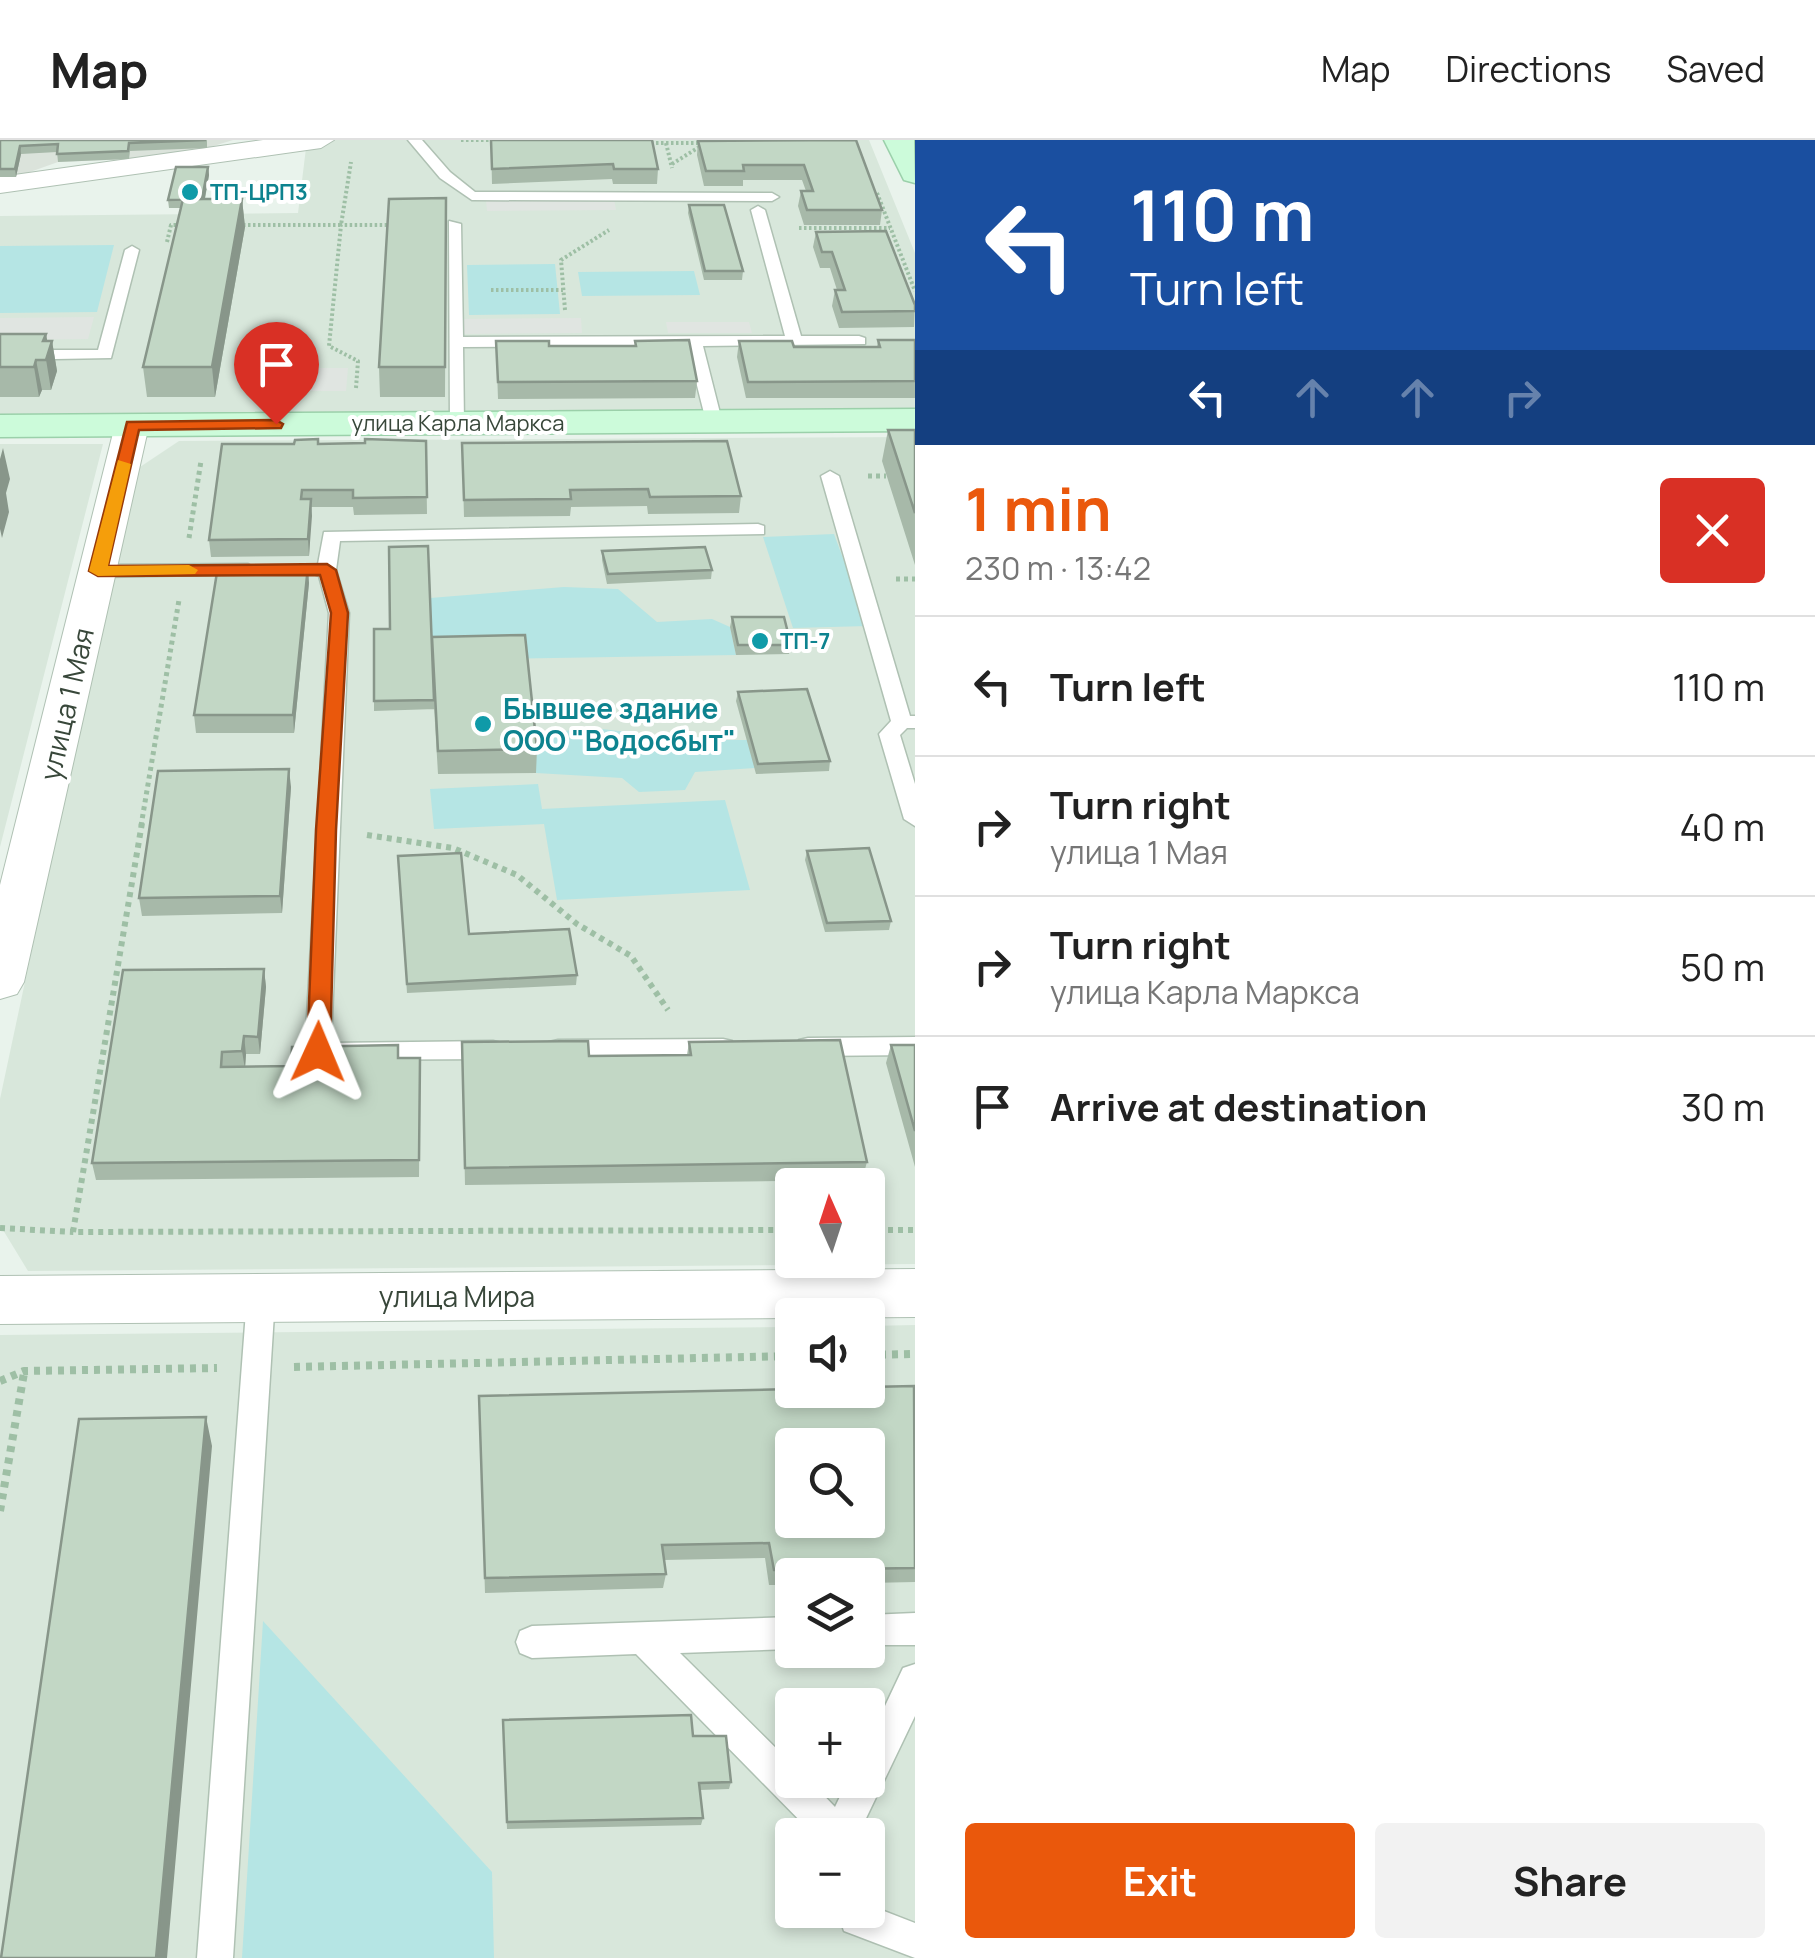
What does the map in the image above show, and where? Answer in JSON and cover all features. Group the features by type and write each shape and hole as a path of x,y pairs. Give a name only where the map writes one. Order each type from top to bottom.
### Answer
{"main road":[{"path":"899,140 915,174"},
{"name":"улица Карла Маркса","path":"0,426 915,420"}],"street":[{"path":"0,185 331,145"},
{"name":"улица 1 Мая","path":"0,982 132,425"},
{"name":"улица Мира","path":"0,1300 915,1293"}],"lane":[{"path":"415,140 445,175 472,196 772,197"},
{"path":"758,210 794,341"},
{"path":"454,224 456,424"},
{"path":"0,354 104,361 132,250"},
{"path":"694,341 714,421"},
{"path":"454,342 859,341"},
{"path":"830,476 909,722 888,734 915,818"},
{"path":"750,1048 318,1052 326,830 340,613 327,570 331,536 758,530"},
{"path":"98,571 327,570"},
{"path":"786,1047 915,1046"},
{"path":"215,1958 261,1298"},
{"path":"885,1630 915,1629"},
{"path":"532,1642 775,1634"},
{"path":"644,1638 822,1818"},
{"path":"885,1742 915,1680"},
{"path":"882,1928 915,1941"}],"path":[{"path":"671,165 706,143"},
{"path":"331,145 352,161 341,225 329,346 358,361 356,392"},
{"path":"228,225 454,224"},
{"path":"166,250 172,225 190,225"},
{"path":"763,228 890,228"},
{"path":"454,290 564,290"},
{"path":"326,830 453,848 516,875 577,924 631,956 694,1048"},
{"path":"0,1228 73,1232"},
{"path":"885,1230 915,1230"},
{"path":"885,1355 915,1354"},
{"path":"0,1381 24,1371 775,1356"},
{"path":"0,1511 24,1371"}],"shaded area":[{"path":"0,140 233,140 207,148 129,159 58,162 16,177"},
{"path":"307,140 869,140 915,253 915,409 0,416 0,216 298,213"},
{"path":"614,199 616,210 487,211 486,200"},
{"path":"114,245 97,312 0,313 0,246"},
{"path":"555,264 560,314 469,315 467,265"},
{"path":"694,271 700,295 582,296 578,272"},
{"path":"94,317 88,339 0,340 0,318"},
{"path":"581,318 582,333 462,334 462,319"},
{"path":"666,322 749,322 752,333 668,333"},
{"path":"292,368 348,368 346,391 289,391"},
{"path":"915,437 915,1264 885,1264 885,1168 775,1168 775,1265 28,1271 0,1225 0,1099 134,471 179,441"},
{"path":"0,444 103,444 0,847"},
{"path":"834,534 868,626 793,628 763,537"},
{"path":"564,587 618,589 657,622 712,619 730,627 736,655 432,660 430,598"},
{"path":"584,727 698,740 747,740 755,768 695,772 685,790 639,792 622,778 536,773 532,738"},
{"path":"538,784 542,809 725,800 750,890 557,900 544,824 434,829 430,789"},
{"path":"915,1325 915,1958 0,1958 0,1335 775,1327 775,1408 885,1408 885,1326"},
{"path":"263,1621 492,1872 494,1958 242,1958"}],"building":[{"path":"0,140 206,140 129,143 128,151 57,154 58,144 20,146 15,169 0,169"},
{"path":"491,140 652,140 658,169 614,169 613,164 492,169"},
{"path":"856,140 882,210 807,210 801,191 813,191 804,165 743,165 744,171 706,171 698,141"},
{"name":"ТП-ЦРП3","path":"176,167 208,167 202,199 168,200"},
{"path":"446,198 445,367 379,367 389,199"},
{"path":"183,199 242,199 212,367 143,367"},
{"path":"689,205 724,205 743,271 705,271"},
{"path":"886,231 915,311 842,312 835,290 845,290 832,252 822,252 816,232"},
{"path":"0,334 46,334 43,341 52,341 46,360 36,360 34,367 0,367"},
{"path":"689,340 697,381 498,382 496,341 549,341 549,346 636,346 635,341"},
{"path":"878,340 915,340 915,381 748,382 739,341 792,341 794,347 880,347"},
{"path":"888,430 915,430 915,513"},
{"path":"318,439 318,444 365,443 365,439 426,441 427,497 353,498 353,490 302,490 301,499 311,499 308,539 209,540 222,444 294,444 295,440"},
{"path":"727,441 741,496 650,497 648,489 570,490 571,499 464,500 462,443"},
{"path":"428,546 434,700 374,701 374,629 390,629 389,547"},
{"path":"705,547 712,570 608,574 602,551"},
{"path":"218,566 308,566 293,715 194,715"},
{"name":"ТП-7","path":"732,617 784,617 791,645 738,645"},
{"name":"Бывшее здание ООО \"Водосбыт\"","path":"525,635 537,749 438,751 432,637"},
{"path":"807,689 830,761 758,764 738,692"},
{"path":"289,769 280,896 139,898 158,771"},
{"path":"869,848 891,921 827,923 807,851"},
{"path":"461,853 469,934 569,929 577,975 407,984 398,856"},
{"path":"264,969 258,1037 244,1036 242,1051 222,1052 221,1067 291,1066 292,1047 398,1045 398,1058 420,1058 419,1160 92,1163 123,970"},
{"path":"840,1040 867,1162 465,1168 462,1042 588,1041 589,1056 691,1055 689,1042"},
{"path":"891,1045 915,1045 915,1131"},
{"path":"914,1386 915,1568 885,1568 885,1558 775,1558 774,1570 769,1543 662,1545 666,1574 485,1578 479,1396 775,1389 775,1408 885,1408 885,1387"},
{"path":"206,1417 156,1958 1,1958 79,1419"},
{"path":"691,1715 693,1736 726,1736 731,1782 699,1783 703,1818 507,1822 503,1720"}],"slow traffic":[{"path":"123,464 98,571 189,570"}],"place":[{"name":"ТП-ЦРП3","path":"190,192"},
{"name":"ТП-7","path":"760,641"},
{"name":"Бывшее здание ООО \"Водосбыт\"","path":"483,724"}],"route":[{"path":"276,424 132,425 98,571 327,570 340,613 326,830 318,1052"}]}
